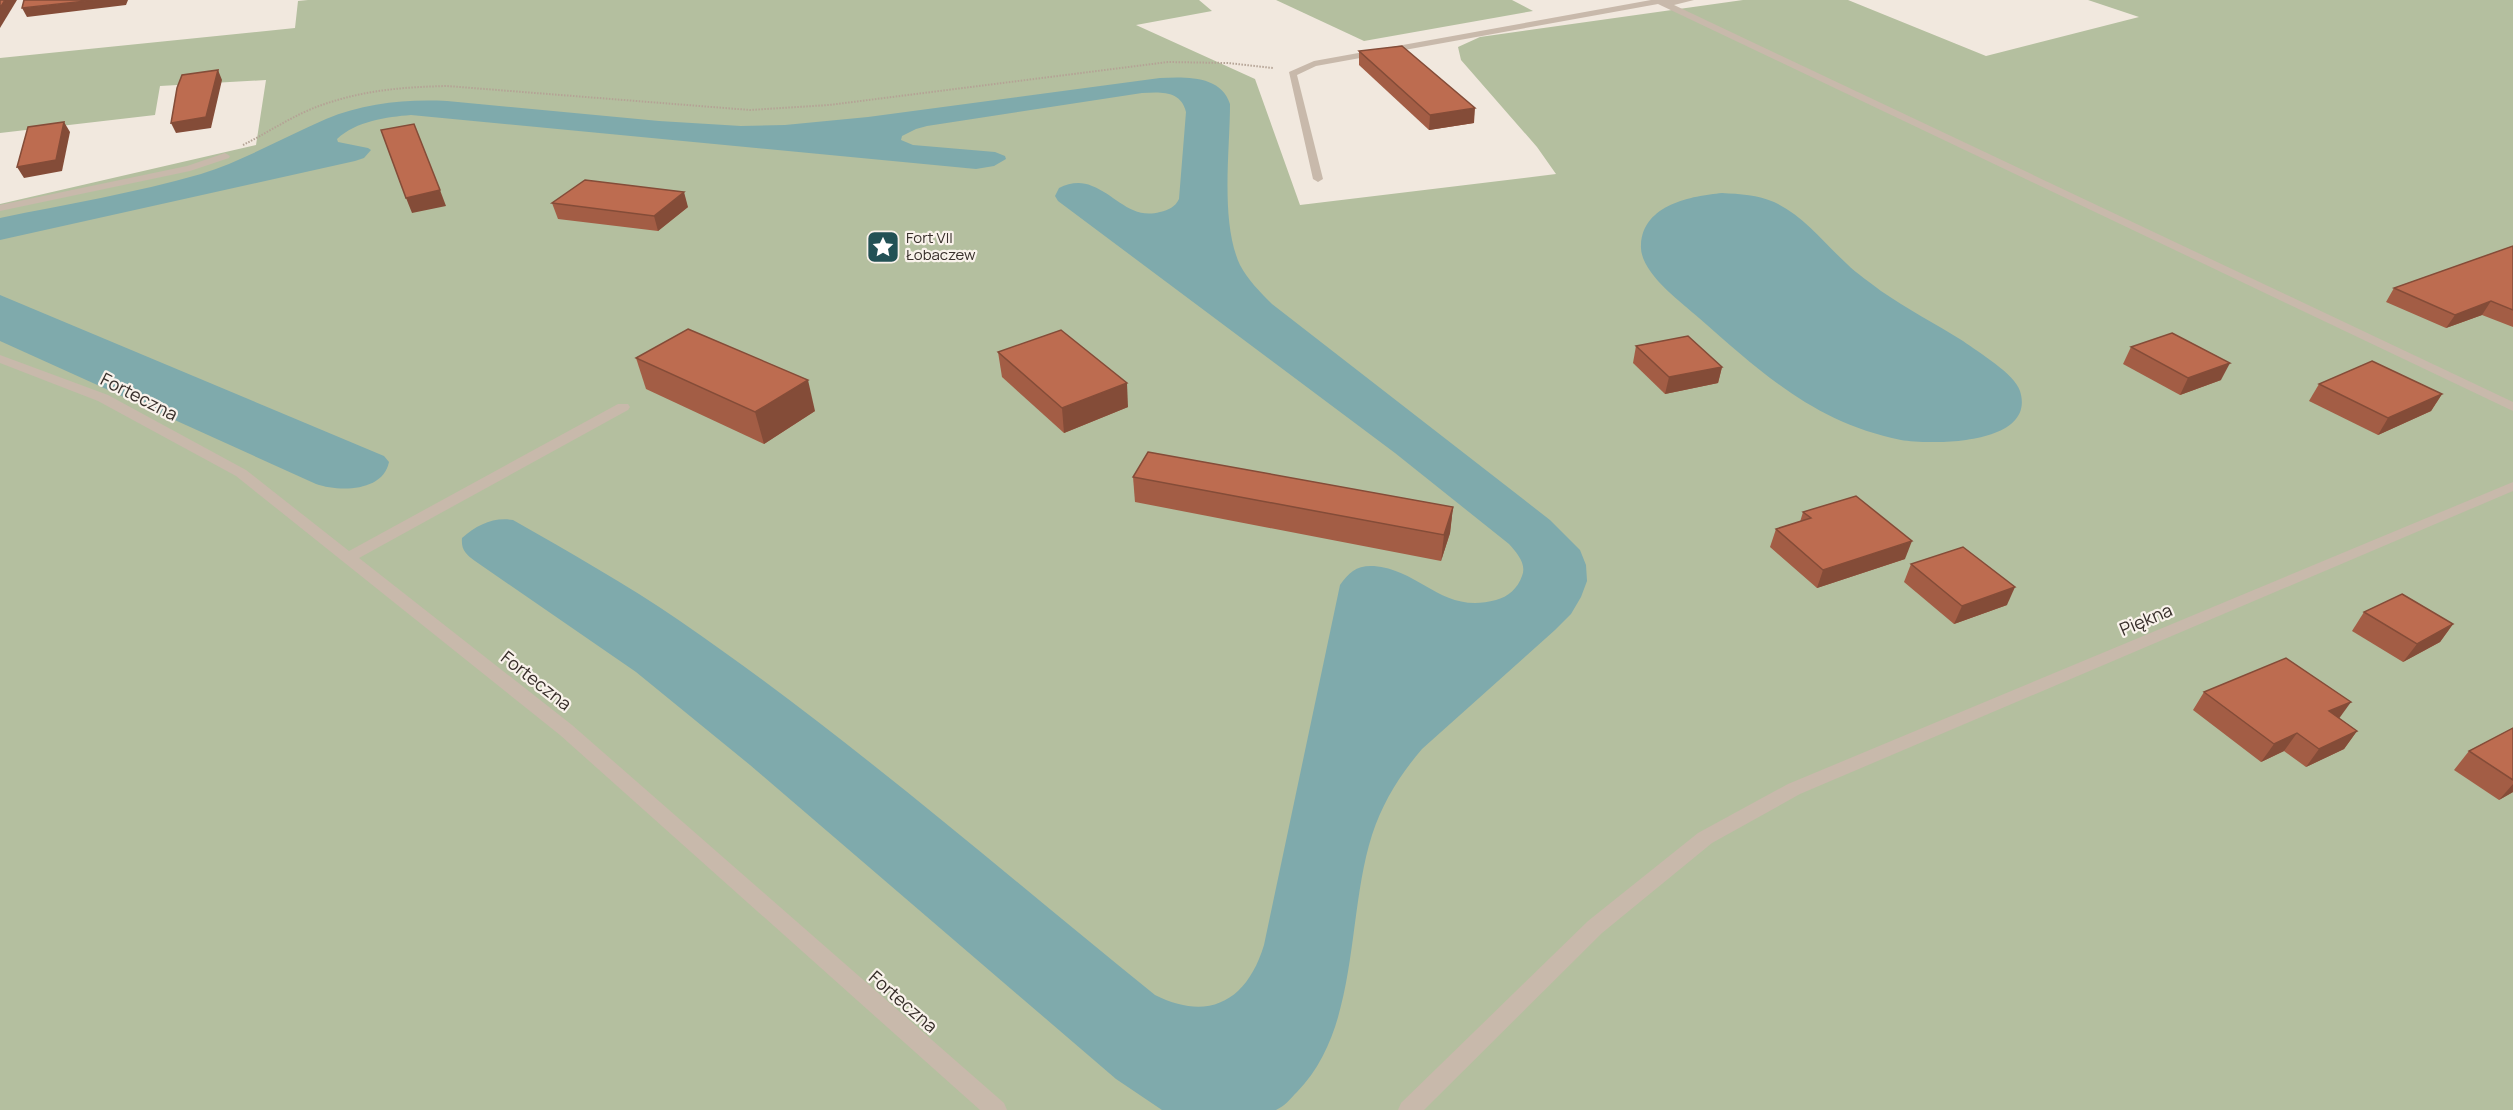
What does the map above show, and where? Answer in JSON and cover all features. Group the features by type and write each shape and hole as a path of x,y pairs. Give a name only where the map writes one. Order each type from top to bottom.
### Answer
{"street":[{"path":"1318,179 1292,74 1300,70 1314,64 1661,2 1690,0"},
{"path":"1661,2 2513,408"},
{"path":"0,208 190,168 225,156"},
{"name":"Forteczna","path":"0,359 103,398 241,473 566,730 996,1110"},
{"path":"348,558 623,407"},
{"name":"Piękna","path":"1409,1110 1595,927 1705,838 1794,789 2513,486"}],"path":[{"path":"225,156 270,130 321,105 374,90 398,87 447,86 750,110 829,105 1168,62 1228,63 1300,70"}],"green space":[{"path":"1199,0 1212,11 1136,25 1255,79 1300,205 1556,174 1537,147 1461,60 1458,47 1480,37 1743,0 1848,0 1986,56 2139,17 2088,0 2513,0 2513,1110 0,1110 0,204 256,145 266,80 160,86 155,115 0,133 0,58 295,28 298,1"},
{"path":"1276,0 1512,0 1533,11 1364,41"}],"water":[{"path":"1160,78 1191,78 1210,83 1219,88 1230,104 1228,208 1230,228 1240,265 1254,286 1272,304 1550,520 1580,550 1586,565 1587,581 1571,614 1422,749 1392,790 1376,823 1364,867 1342,1004 1332,1036 1317,1066 1297,1092 1276,1110 1162,1110 1116,1079 750,765 636,672 475,561 462,546 462,538 479,526 506,519 513,520 576,556 680,621 802,710 862,756 1155,995 1174,1003 1209,1006 1236,993 1257,964 1264,945 1340,585 1354,570 1374,566 1391,569 1405,575 1446,597 1461,602 1477,603 1500,599 1508,594 1520,580 1523,567 1509,544 1395,453 1058,201 1055,196 1059,188 1079,183 1101,190 1132,210 1141,213 1160,212 1174,206 1179,199 1186,112 1180,100 1175,96 1163,93 1142,93 927,126 902,136 901,140 913,145 995,152 1005,156 1006,159 994,166 976,169 411,115 402,116 362,124 337,139 338,142 371,150 364,158 355,161 0,240 0,218 126,193 201,174 249,155 326,119 355,109 385,103 447,101 659,121 741,126 785,125 868,117"},
{"path":"1722,193 1762,198 1785,208 1804,222 1851,268 1881,291 1963,341 1995,364 2017,384 2020,391 2021,409 2013,422 1998,432 1979,438 1935,442 1901,440 1842,422 1791,393 1745,358 1662,285 1653,275 1642,255 1641,245 1644,231 1650,220 1660,211 1684,200"},
{"path":"0,295 384,456 389,462 385,472 378,479 359,487 336,488 316,484 0,341"}],"building":[{"path":"24,0 95,0 22,8"},
{"path":"1402,46 1475,108 1430,115 1359,51"},
{"path":"218,70 206,117 171,123 177,88 182,75"},
{"path":"64,122 56,160 17,167 28,127"},
{"path":"414,124 440,190 406,198 381,130"},
{"path":"585,180 684,192 654,216 552,203"},
{"path":"2513,246 2513,310 2491,301 2455,315 2394,288"},
{"path":"688,329 808,380 755,412 636,358"},
{"path":"1061,330 1127,383 1062,408 998,352"},
{"path":"2172,333 2230,363 2188,378 2131,347"},
{"path":"1688,336 1722,367 1669,377 1636,346"},
{"path":"2372,361 2442,394 2388,418 2319,384"},
{"path":"1148,452 1453,507 1444,535 1133,477"},
{"path":"1856,496 1912,541 1823,570 1776,529 1811,518 1803,512"},
{"path":"1963,547 2015,587 1962,606 1911,564"},
{"path":"2402,594 2453,624 2417,644 2364,612"},
{"path":"2286,658 2351,702 2329,711 2357,731 2319,749 2297,733 2274,744 2204,692"},
{"path":"2513,728 2513,780 2469,751"}],"place":[{"name":"Fort VII Łobaczew","path":"883,247"}]}
